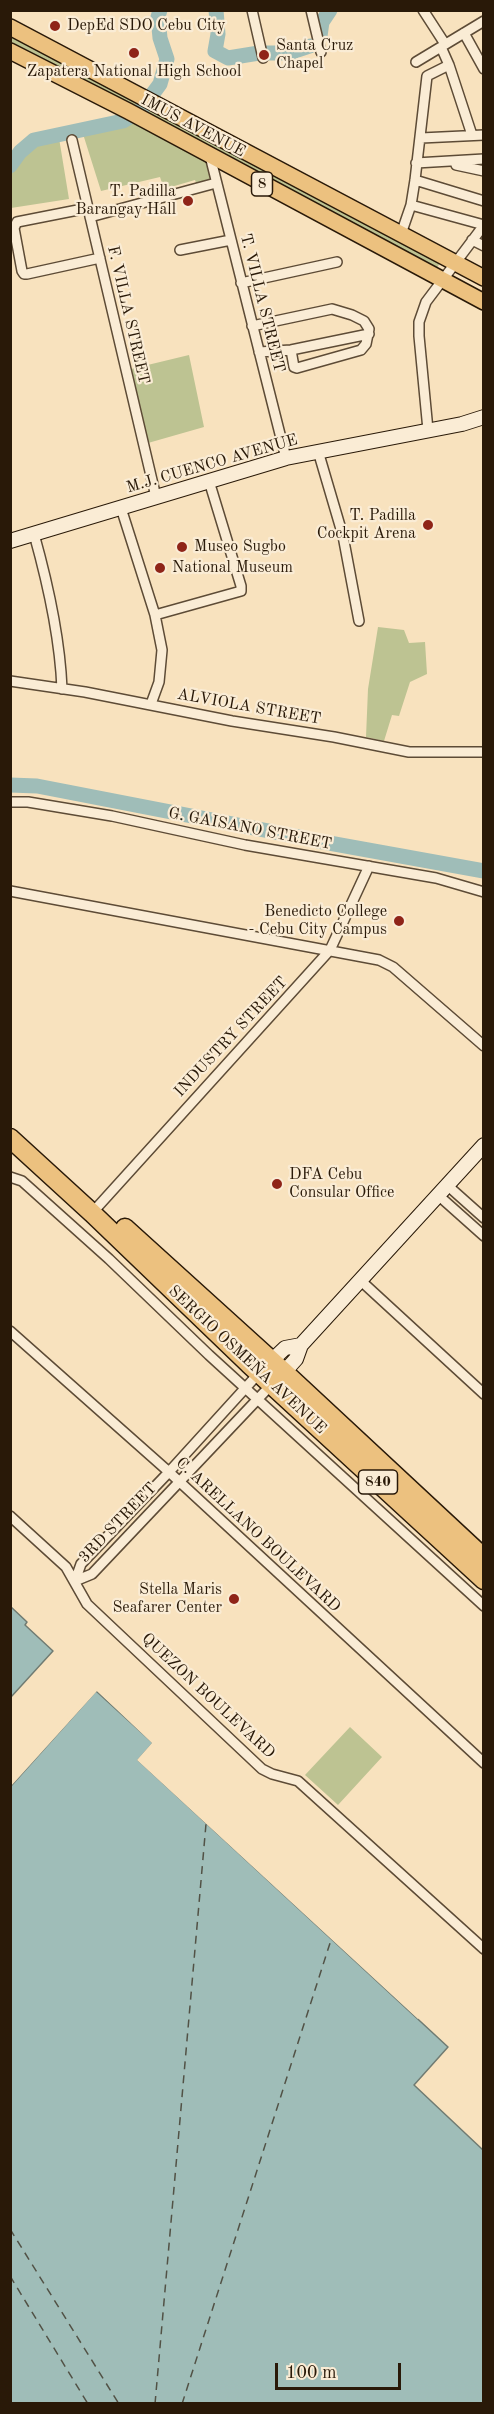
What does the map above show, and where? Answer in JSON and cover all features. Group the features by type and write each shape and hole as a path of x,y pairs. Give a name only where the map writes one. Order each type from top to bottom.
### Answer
{"highway":[{"name":"SERGIO OSMEÑA AVENUE","path":"10,1125 95,1209 272,1372 483,1557"},
{"name":"SERGIO OSMEÑA AVENUE","path":"10,1138 95,1209"},
{"name":"SERGIO OSMEÑA AVENUE","path":"272,1372 483,1580"}],"main road":[{"name":"IMUS AVENUE","path":"10,27 483,278"},
{"name":"IMUS AVENUE","path":"10,51 128,111 483,302"},
{"path":"212,157 222,139"},
{"name":"M.J. CUENCO AVENUE","path":"10,541 286,458 462,424 483,417"},
{"name":"M.J. CUENCO AVENUE","path":"462,424 483,427"},
{"path":"272,1372 296,1359 301,1345 483,1145"}],"street":[{"path":"252,10 263,58"},
{"path":"311,10 321,52"},
{"path":"423,10 443,45 472,135"},
{"path":"417,62 483,21"},
{"path":"464,33 483,69"},
{"path":"401,234 411,205 427,76 449,65"},
{"path":"421,138 483,135"},
{"name":"F. VILLA STREET","path":"72,140 156,497"},
{"name":"T. VILLA STREET","path":"212,157 216,183 286,458"},
{"path":"416,163 483,159"},
{"path":"444,162 483,171"},
{"path":"415,180 483,201"},
{"path":"100,258 24,274 14,228 17,222 89,212 216,183"},
{"path":"411,205 483,225 426,302 419,322 418,336 428,430"},
{"path":"180,250 231,240"},
{"path":"472,240 483,246"},
{"path":"241,283 337,262"},
{"path":"252,326 332,309 364,321 369,329 366,344 361,350 297,368 294,367 291,350"},
{"path":"259,352 291,350 369,334"},
{"path":"318,451 343,537 359,621"},
{"path":"155,615 241,591 209,481"},
{"path":"121,508 155,615 162,650 163,662 159,682 151,704"},
{"path":"34,534 49,595 61,668 62,690"},
{"name":"ALVIOLA STREET","path":"10,681 151,704 232,721 410,752 483,752"},
{"name":"G. GAISANO STREET","path":"10,802 28,802 112,816 245,845 436,878 483,892"},
{"name":"INDUSTRY STREET","path":"95,1209 330,950 369,866"},
{"path":"10,891 374,958 393,967 483,1046"},
{"path":"10,1176 22,1181 109,1259 245,1388 483,1606"},
{"path":"443,1190 483,1218"},
{"path":"443,1190 483,1236"},
{"path":"360,1280 483,1394"},
{"name":"C. ARELLANO BOULEVARD","path":"10,1331 169,1472 483,1763"},
{"name":"3RD STREET","path":"75,1581 81,1564 245,1388 272,1372"},
{"name":"3RD STREET","path":"75,1581 92,1574 179,1482 257,1399 272,1372"},
{"name":"QUEZON BOULEVARD","path":"10,1516 66,1567 87,1604 255,1762 267,1772 298,1780 483,1949"}],"green space":[{"path":"10,27 444,256 433,275 211,157 216,183 198,188 195,180 164,189 160,177 101,191 83,134 121,126 135,115 11,51"},
{"path":"59,138 69,199 11,208 11,180 17,160 31,147"},
{"path":"189,355 204,427 148,443 131,369"},
{"path":"378,627 404,630 409,643 425,642 427,674 410,682 399,716 392,715 384,741 366,737 368,689"},
{"path":"350,1727 382,1757 338,1805 305,1775"}],"water":[{"path":"10,1606 27,1622 25,1625 53,1651 11,1697"},
{"path":"96,1691 153,1743 138,1760 448,2047 414,2085 483,2150 483,2403 11,2404 11,1786"}],"pier":[{"path":"98,1688 155,1741 155,1745 141,1760 420,2017 418,2019 137,1760 152,1743 97,1691 11,1786 10,1782 94,1689"}],"waterway":[{"path":"10,166 20,152 34,140 123,121 140,111 160,84 167,59 160,38 158,17 160,10"},
{"path":"216,10 218,34 215,51 228,58 259,53"},
{"path":"320,36 322,22 330,10"},
{"path":"264,53 289,53 310,46"},
{"path":"10,785 37,786 305,838"},
{"path":"318,841 484,871"}],"ferry route":[{"path":"155,2404 206,1824"},
{"path":"182,2404 331,1940"},
{"path":"10,2229 119,2404"},
{"path":"10,2276 88,2404"}],"place":[{"name":"DepEd SDO Cebu City","path":"55,26"},
{"name":"Zapatera National High School","path":"134,53"},
{"name":"Santa Cruz Chapel","path":"264,55"},
{"name":"T. Padilla Barangay Hall","path":"188,201"},
{"name":"T. Padilla Cockpit Arena","path":"428,525"},
{"name":"Museo Sugbo","path":"182,547"},
{"name":"National Museum","path":"160,568"},
{"name":"Benedicto College - Cebu City Campus","path":"399,921"},
{"name":"DFA Cebu Consular Office","path":"277,1184"},
{"name":"Stella Maris Seafarer Center","path":"234,1599"}]}
